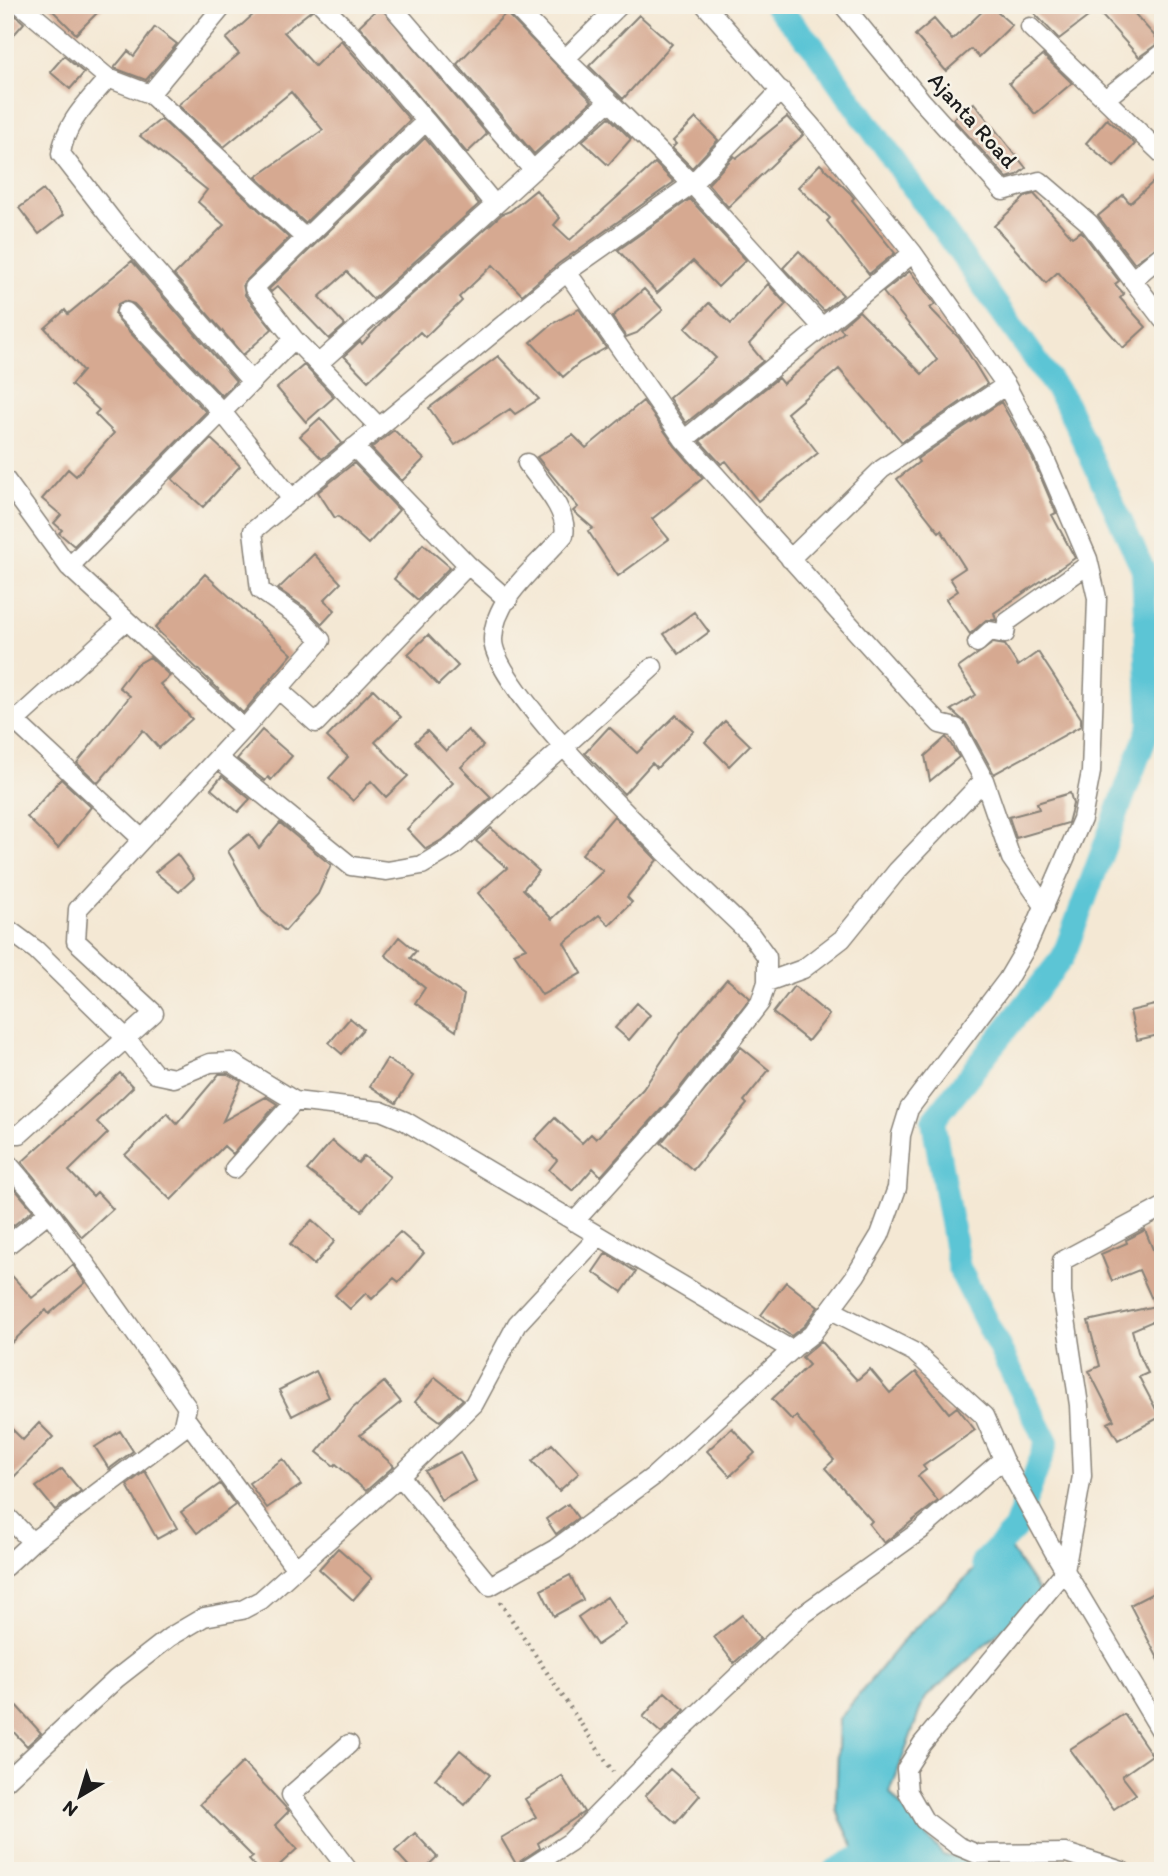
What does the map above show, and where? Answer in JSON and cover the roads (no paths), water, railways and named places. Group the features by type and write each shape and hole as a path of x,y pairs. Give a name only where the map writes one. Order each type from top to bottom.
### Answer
{"street":[{"path":"21,5 108,78 150,94 305,238"},
{"path":"150,94 225,5"},
{"path":"322,5 357,40 495,205"},
{"path":"391,5 533,170"},
{"path":"514,5 692,184 822,327"},
{"path":"565,59 620,5"},
{"path":"400,1476 490,1586 555,1549 654,1476 812,1334 874,1245 892,1206 897,1188 901,1135 909,1109 991,1005 1027,946 1082,819 1091,772 1097,598 1089,564 1043,454 1006,385 913,253 781,90 705,5"},
{"name":"Ajanta Road","path":"843,5 920,100 1003,191 1040,181 1089,223 1163,320"},
{"path":"1030,27 1163,155"},
{"path":"1105,99 1163,53"},
{"path":"108,78 72,120 63,137 61,154 116,225 252,382"},
{"path":"5,1134 20,1134 154,1013 76,941 78,909 218,758 321,640 300,618 260,590 253,531 567,272 692,184 781,90"},
{"path":"318,364 609,101"},
{"path":"379,427 294,339 254,288 426,121"},
{"path":"684,440 913,253"},
{"path":"1132,280 1163,254"},
{"path":"567,272 684,440 940,724 957,728 984,779 1011,858 1045,907"},
{"path":"126,312 222,412 292,499"},
{"path":"69,568 294,339"},
{"path":"790,559 882,470 1006,385"},
{"path":"354,447 468,565 508,600"},
{"path":"527,463 563,517 564,535 508,600 497,619 492,641 498,660 561,747 751,935 767,957 767,982 760,1003 698,1084 574,1222"},
{"path":"5,479 69,568 244,729"},
{"path":"977,643 995,630 1001,635 1005,634 1007,622 1089,564"},
{"path":"279,690 316,723 468,565"},
{"path":"126,620 15,721 142,839"},
{"path":"218,758 351,866 387,871 422,865 452,847 653,667"},
{"path":"767,982 803,970 842,940 897,871 984,779"},
{"path":"5,927 36,950 126,1038 155,1074 174,1078 210,1063 231,1062 295,1101 381,1111 405,1121 750,1327 788,1348 794,1348"},
{"path":"234,1169 295,1101"},
{"path":"5,1160 49,1212 187,1407 182,1429 32,1542 5,1567"},
{"path":"1122,1871 1066,1853 978,1854 936,1832 924,1820 908,1792 906,1769 922,1744 1065,1571 1082,1476 1079,1405 1062,1292 1062,1261 1163,1207"},
{"path":"5,1247 49,1212"},
{"path":"5,1782 116,1679 170,1637 204,1617 242,1609 261,1600 400,1476 474,1404 517,1324 598,1237"},
{"path":"831,1310 914,1352 984,1416 1003,1459 1054,1552 1163,1735"},
{"path":"186,1419 296,1569"},
{"path":"525,1871 570,1842 801,1616 921,1530 1003,1459"},
{"path":"5,1514 32,1542"},
{"path":"349,1744 291,1795 349,1871"}],"water":[{"path":"1004,1540 1041,1595 924,1699 890,1793 943,1855 1078,1871 874,1871 861,1862 836,1809 839,1719 905,1638"}],"waterway":[{"path":"775,5 812,45 1065,401 1143,569 1150,725 1063,957 933,1121 959,1268 1047,1442 1015,1529 983,1562"},
{"path":"834,1871 889,1842"}]}
